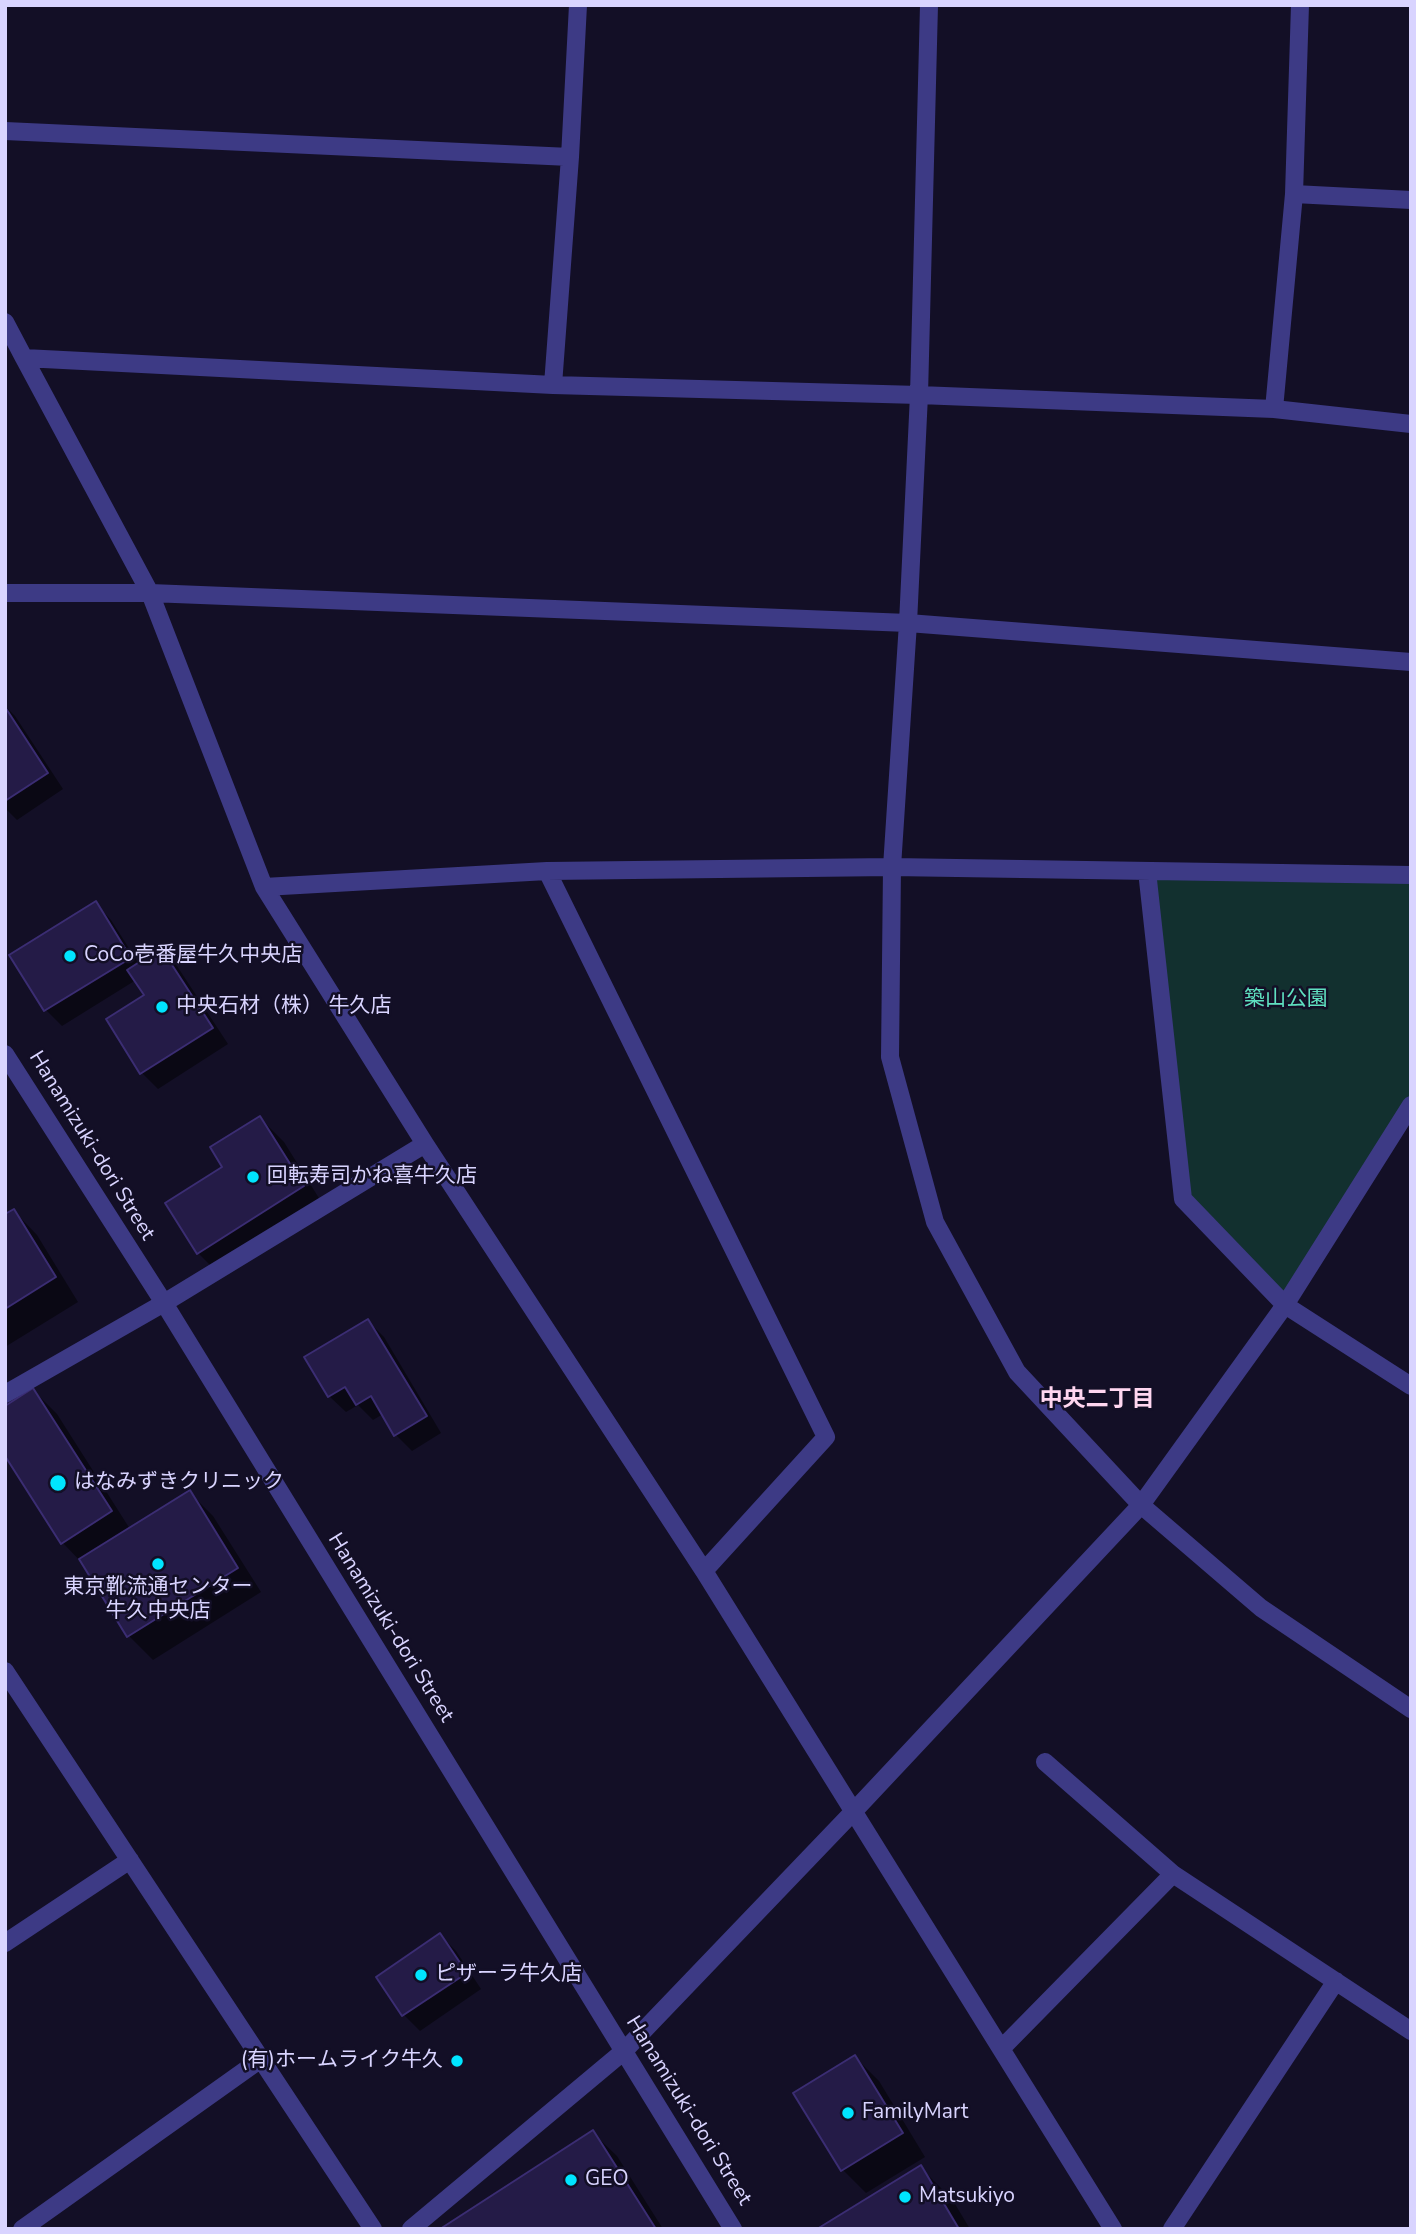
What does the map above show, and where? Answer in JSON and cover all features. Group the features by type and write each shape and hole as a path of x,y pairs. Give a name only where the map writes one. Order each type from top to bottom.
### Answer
{"street":[{"path":"553,385 578,5"},
{"path":"929,5 919,395 892,867 890,1057 935,1222 1017,1372 1141,1505 1261,1608 1411,1709"},
{"path":"1274,409 1294,194 1300,5"},
{"path":"5,131 570,157"},
{"path":"1294,194 1411,200"},
{"path":"5,321 150,593 264,887 425,1144 704,1571 1113,2229"},
{"path":"24,358 553,385 919,395 1274,409 1411,424"},
{"path":"5,593 150,593 908,623 1411,662"},
{"path":"264,887 547,871 892,867 1411,875"},
{"path":"547,871 827,1437 704,1571"},
{"path":"1147,871 1183,1199 1285,1305 1411,1385"},
{"name":"Hanamizuki-dori Street","path":"5,1054 163,1303 733,2229"},
{"path":"411,2229 624,2051 1141,1505 1285,1305 1411,1105"},
{"path":"5,1394 163,1303 425,1144"},
{"path":"5,1671 373,2229"},
{"path":"1045,1762 1172,1874 1411,2031"},
{"path":"5,1943 130,1860"},
{"path":"1001,2049 1172,1874"},
{"path":"1172,2229 1336,1981"},
{"path":"22,2229 261,2059"}],"green space":[{"name":"築山公園","path":"1147,871 1411,875 1411,1105 1285,1305 1183,1199"}],"building":[{"path":"5,707 48,773 5,801"},
{"name":"CoCo壱番屋牛久中央店","path":"96,901 131,958 44,1011 9,955"},
{"name":"中央石材（株） 牛久店","path":"161,948 213,1028 140,1074 106,1019 144,995 127,970"},
{"name":"回転寿司かね喜牛久店","path":"260,1116 304,1186 197,1254 165,1203 222,1167 210,1147"},
{"path":"14,1209 56,1277 5,1309 5,1214"},
{"path":"368,1319 427,1416 394,1436 371,1396 356,1405 345,1387 328,1397 304,1357"},
{"name":"はなみずきクリニック","path":"33,1388 112,1511 61,1544 5,1456 5,1406"},
{"name":"東京靴流通センター 牛久中央店","path":"190,1490 238,1568 127,1637 79,1559"},
{"name":"ピザーラ牛久店","path":"440,1933 467,1973 402,2016 376,1977"},
{"name":"FamilyMart","path":"855,2055 903,2133 841,2171 793,2093"},
{"name":"GEO","path":"593,2130 656,2229 440,2229"},
{"name":"Matsukiyo","path":"921,2165 959,2229 817,2229"}],"place":[{"name":"CoCo壱番屋牛久中央店","path":"70,956"},
{"name":"中央石材（株） 牛久店","path":"162,1007"},
{"name":"回転寿司かね喜牛久店","path":"253,1177"},
{"name":"はなみずきクリニック","path":"58,1483"},
{"name":"東京靴流通センター 牛久中央店","path":"158,1564"},
{"name":"ピザーラ牛久店","path":"421,1975"},
{"name":"(有)ホームライク牛久","path":"457,2061"},
{"name":"FamilyMart","path":"848,2113"},
{"name":"GEO","path":"571,2180"},
{"name":"Matsukiyo","path":"905,2197"}],"district":[{"name":"中央二丁目","path":"1097,1400"}]}
